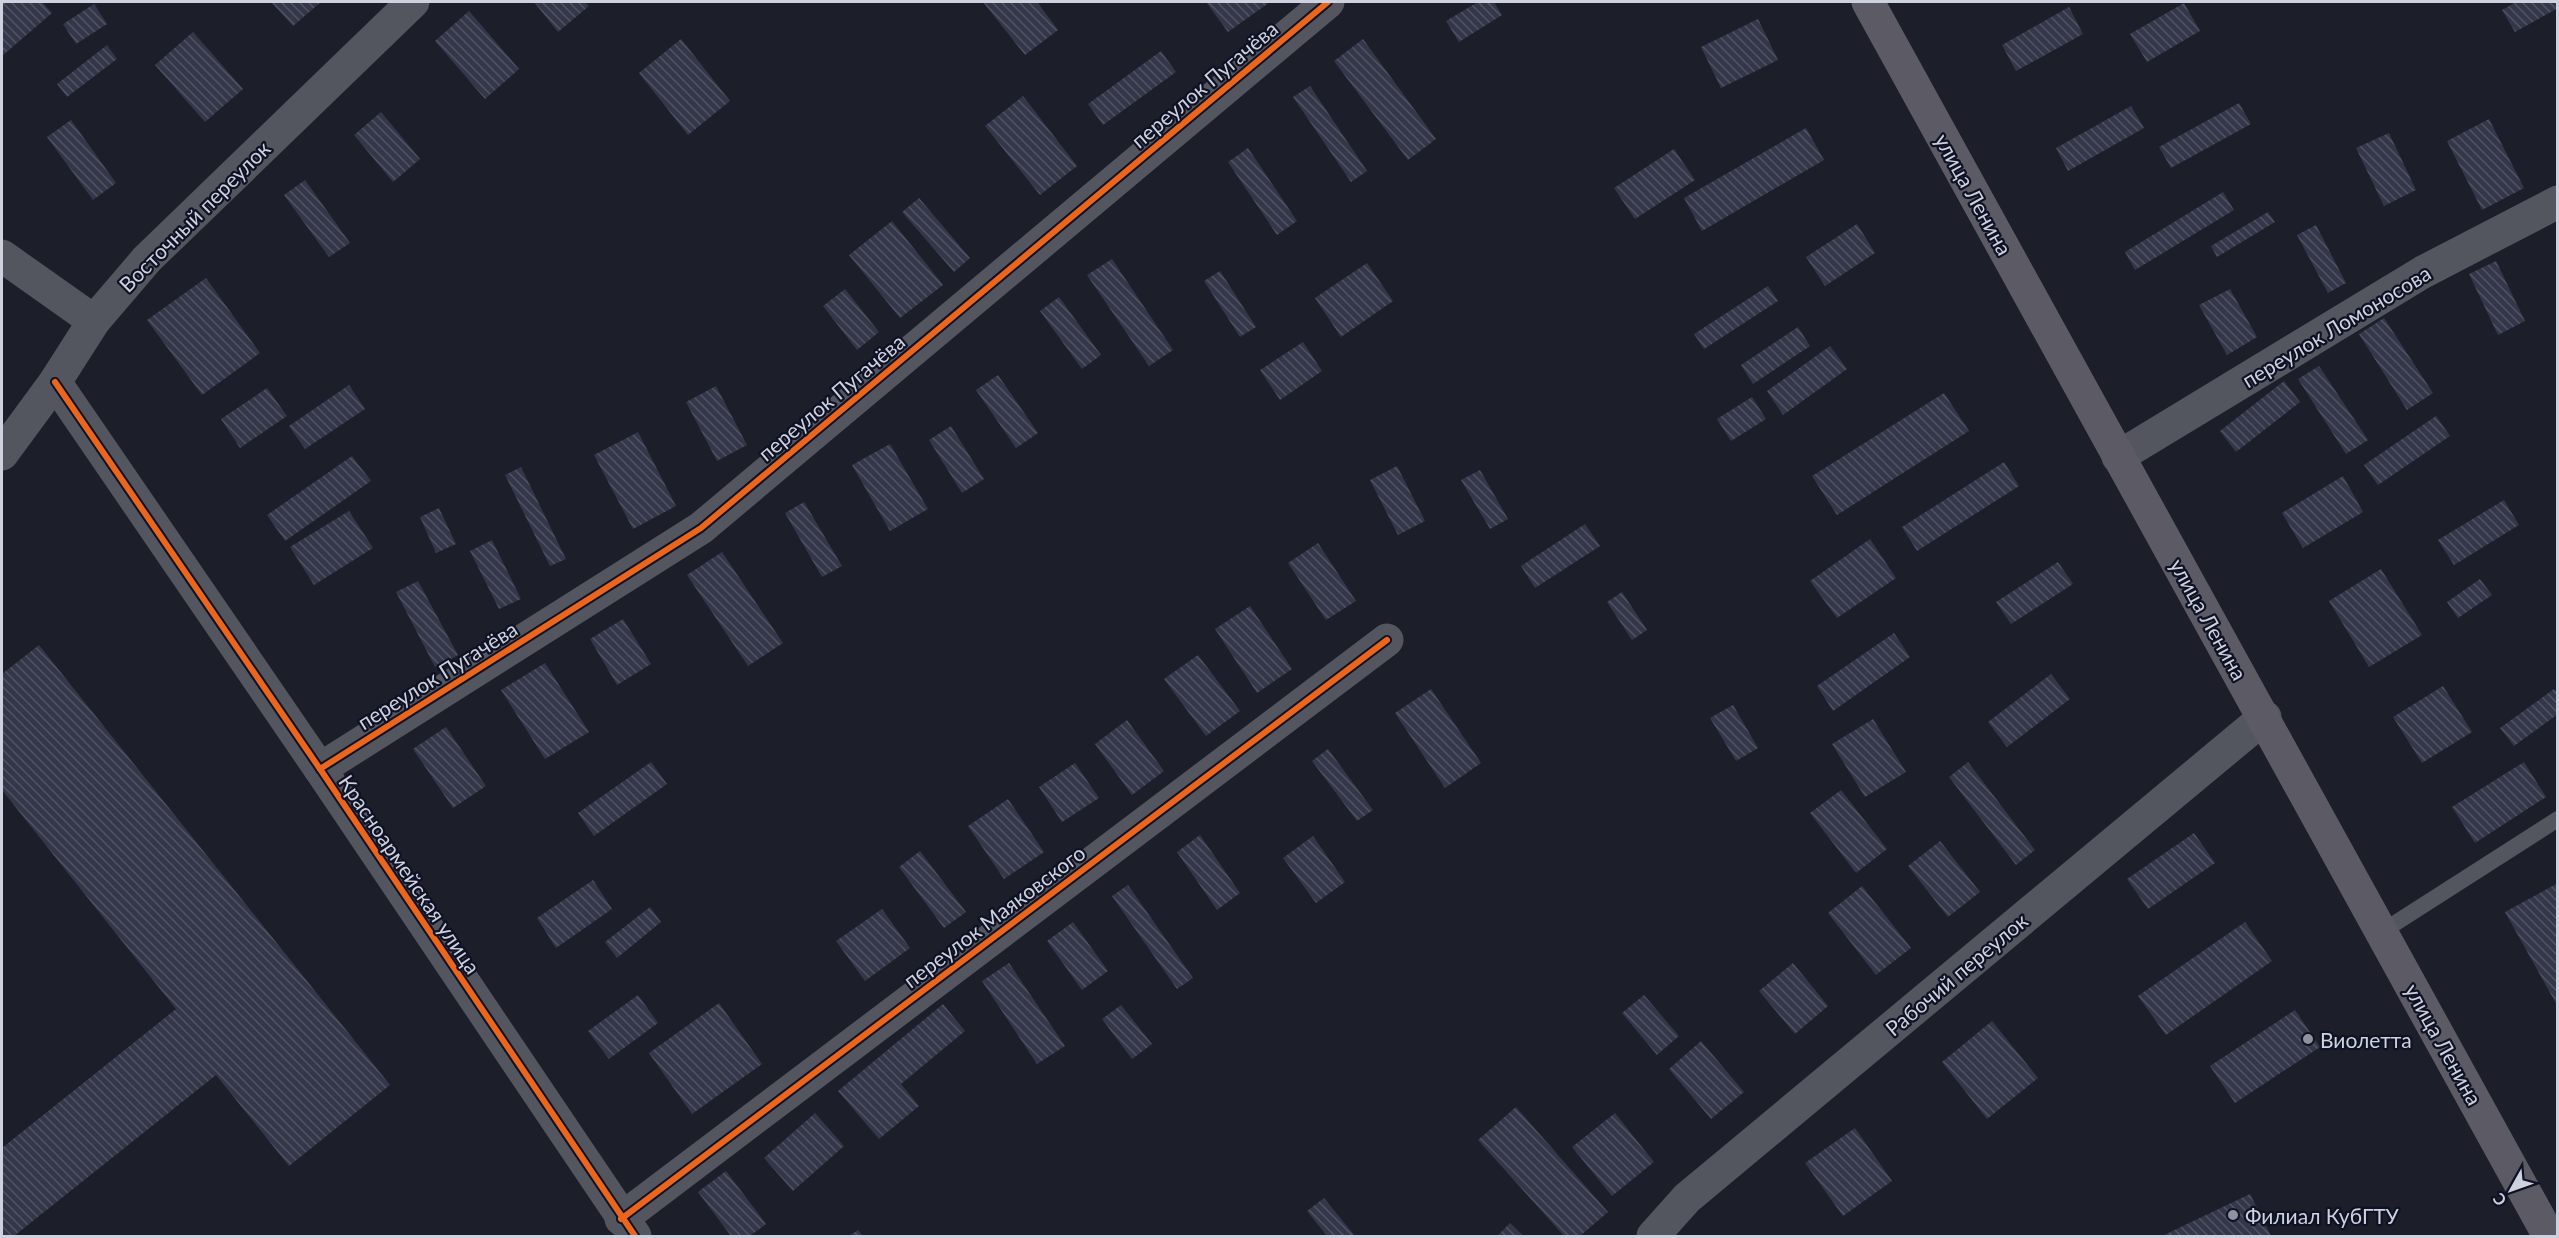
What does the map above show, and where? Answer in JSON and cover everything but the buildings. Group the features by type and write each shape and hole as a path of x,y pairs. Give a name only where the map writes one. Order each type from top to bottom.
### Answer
{"main road":[{"name":"улица Ленина","path":"1868,2 2118,457 2265,717 2549,1236"}],"street":[{"name":"Восточный переулок","path":"2,454 55,382 94,321 147,259 413,2"},
{"name":"переулок Пугачёва","path":"320,769 701,528 1328,2"},
{"name":"переулок Ломоносова","path":"2118,457 2423,272 2558,202"},
{"path":"2,256 94,321"},
{"name":"Красноармейская улица","path":"55,382 320,769 628,1227"},
{"name":"переулок Маяковского","path":"628,1227 1387,640"},
{"name":"Рабочий переулок","path":"1653,1236 1687,1198 2265,717"}],"lane":[{"path":"2383,931 2558,819"}],"cycle path":[{"path":"320,769 701,528 1328,2"},
{"path":"55,382 635,1236"},
{"path":"621,1219 1387,640"}],"place":[{"name":"Виолетта","path":"2308,1039"},
{"name":"Филиал КубГТУ","path":"2233,1215"}]}
